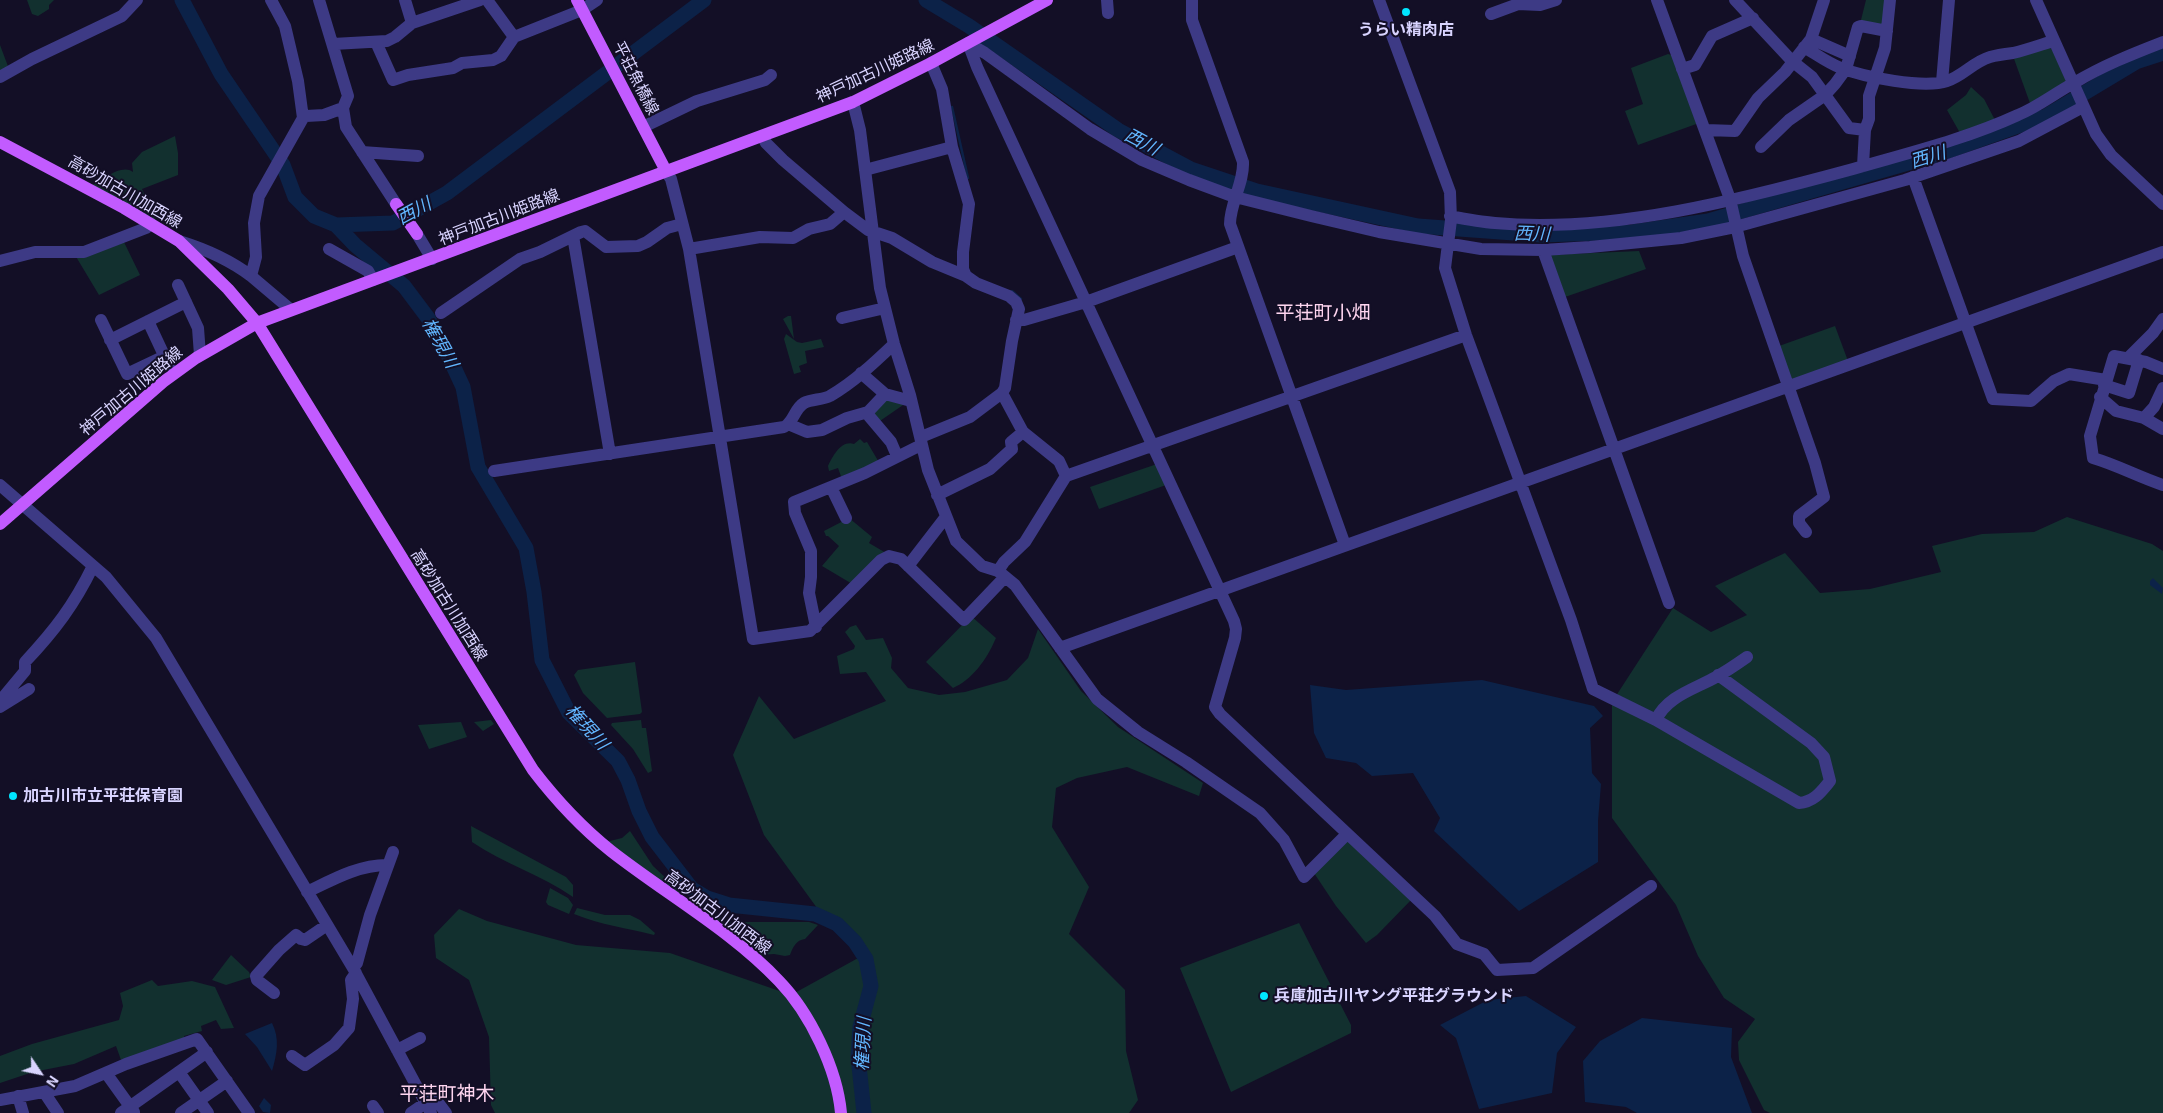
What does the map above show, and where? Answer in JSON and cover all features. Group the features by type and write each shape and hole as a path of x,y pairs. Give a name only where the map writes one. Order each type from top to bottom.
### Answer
{"main road":[{"name":"神戸加古川姫路線","path":"0,524 163,382 200,355 257,323 290,309 404,270 853,102 996,29 1047,0"},
{"name":"平荘魚橋線","path":"580,5 666,171"},
{"name":"高砂加古川加西線","path":"0,142 179,241 228,288 257,323 533,770 554,797 577,821 610,850 748,952 781,982 811,1025 823,1048 832,1072 841,1113"},
{"path":"397,205 416,232"}],"street":[{"path":"0,77 32,59 122,16 137,0"},
{"path":"252,276 256,257 254,222 259,196 303,118 298,81 285,26 271,0"},
{"path":"319,0 348,96 342,108 346,127 397,205"},
{"path":"405,0 412,23"},
{"path":"333,44 388,41 412,23 480,0"},
{"path":"487,0 514,37"},
{"path":"376,42 393,80 408,74 453,68 462,63 493,60 500,56 514,37 580,5 598,0"},
{"path":"1192,0 1192,20 1242,156 1242,174 1230,211 1230,224 1345,545"},
{"path":"1378,0 1450,192 1450,218 1445,268 1466,335 1571,620 1593,689 1656,720 1799,803 1809,801 1819,794 1830,781 1824,757 1810,744 1718,676"},
{"path":"1491,14 1518,4 1540,5 1556,0"},
{"path":"1657,0 1730,199 1743,256 1790,386 1824,497 1800,516 1798,524 1806,532"},
{"path":"1735,0 1792,61 1812,77 1849,128 1865,130"},
{"path":"1706,130 1735,131 1758,98 1785,72 1808,43 1824,0"},
{"path":"1863,166 1865,130 1869,119 1869,96 1885,48 1890,0"},
{"path":"1942,82 1949,0"},
{"path":"2041,2 2053,41 2096,134 2111,155 2163,204"},
{"path":"1682,69 1695,65 1712,36 1753,18"},
{"path":"1761,147 1789,120 1825,95 1846,70 1858,27 1887,30"},
{"path":"1808,43 1846,70 1910,84 1942,82 1963,74 1974,63 1990,57 2014,53 2053,41"},
{"path":"970,42 1090,130 1142,160 1189,180 1235,197 1380,232 1481,249 1543,250 1681,238 1735,227 1913,177 2019,142 2083,107"},
{"path":"970,42 977,67 1220,590 1236,629 1215,707 1220,714 1346,835 1435,916 1457,944 1484,954 1496,970 1533,968 1651,886"},
{"path":"1450,218 1495,223 1595,223 1650,216 1765,192 1863,166 1992,126 2033,108 2072,83 2108,64 2163,42"},
{"path":"1808,43 1850,56"},
{"path":"931,63 942,89 952,147 969,204 963,252 963,269 966,276"},
{"path":"643,127 697,101 765,80 771,75"},
{"path":"853,102 860,130 880,288 921,441 937,494 956,541 982,566 1001,574 1015,585 1097,699 1130,726 1260,813 1284,840 1304,877 1346,835"},
{"path":"303,118 306,116 324,115 342,108"},
{"path":"763,137 773,151 844,212 873,232 892,238 932,262 1009,296 1016,302 1019,309 1009,372 1002,393 970,417 921,441 897,456 831,487 797,500 793,504 811,551 809,593 816,626"},
{"path":"865,170 952,147"},
{"path":"362,152 418,156"},
{"path":"666,171 671,179 689,249 753,639 810,631 881,560 889,556 898,557 964,620 1001,574 1004,562 1025,542 1066,476 1292,398 1466,335"},
{"path":"1913,177 1993,399 2031,401 2054,381 2069,374 2105,382 2129,393 2133,359 2163,319"},
{"path":"689,249 760,237 793,238 809,229 830,224 844,212"},
{"path":"0,261 35,252 84,252 146,228 151,224"},
{"path":"441,313 520,259 540,252 584,231 606,247 638,246 667,228 682,224"},
{"path":"416,232 432,259"},
{"path":"573,236 610,454"},
{"path":"179,241 196,246 236,265 252,276 290,309"},
{"path":"1016,320 1024,320 1086,302 1238,248"},
{"path":"329,249 368,271 375,280"},
{"path":"1543,250 1669,603"},
{"path":"1060,648 1520,481 2163,252"},
{"path":"178,285 198,328 200,355"},
{"path":"110,340 186,302"},
{"path":"842,318 885,308"},
{"path":"101,320 127,374 167,362 148,321"},
{"path":"788,424 797,408 805,402 828,397 861,373 894,344"},
{"path":"2163,369 2133,359 2114,356 2100,397 2090,436 2093,458 2120,467 2125,472 2163,485"},
{"path":"861,373 885,394 911,402"},
{"path":"2144,418 2154,407 2163,388"},
{"path":"1002,393 1024,432 1059,461 1066,476"},
{"path":"494,472 720,437 788,424 807,432 814,432 847,418 868,412 885,394"},
{"path":"2100,397 2116,411 2144,418 2163,429"},
{"path":"868,412 869,416 891,442 897,456"},
{"path":"937,494 990,469 1012,449 1011,442 1024,432"},
{"path":"0,485 106,577 156,638 354,971 428,1108"},
{"path":"831,487 846,518"},
{"path":"908,566 946,518"},
{"path":"0,701 25,672 25,662 56,628 78,595 92,566"},
{"path":"1656,720 1671,700 1718,676 1747,657"},
{"path":"0,707 29,690"},
{"path":"292,1056 305,1065 326,1051 350,1028 353,999 351,980 366,927 393,852"},
{"path":"306,892 347,873 378,865 387,866"},
{"path":"274,993 258,980 256,976 279,950 296,935 305,940 327,925"},
{"path":"397,1050 420,1038"},
{"path":"0,1100 75,1086 197,1039 227,1081 245,1111"},
{"path":"106,1073 128,1111 207,1052"},
{"path":"179,1072 208,1113"},
{"path":"181,1113 227,1081"},
{"path":"44,1092 58,1113"},
{"path":"18,1096 23,1113"},
{"path":"428,1108 430,1100 437,1101 446,1113"},
{"path":"411,1113 428,1108"}],"green space":[{"path":"27,0 54,0 49,5 49,9 38,16 32,14"},
{"path":"1866,0 1888,0 1885,28 1860,24"},
{"path":"0,45 9,69 0,73"},
{"path":"2048,47 2052,49 2068,81 2031,106 2013,56"},
{"path":"1668,54 1674,56 1699,123 1638,145 1625,111 1643,104 1631,68"},
{"path":"1971,87 1984,99 1996,122 1960,133 1947,110 1966,95"},
{"path":"175,136 178,153 178,175 142,189 156,220 92,185 118,171 128,170 133,172 132,163 142,152"},
{"path":"122,238 140,275 99,295 75,255"},
{"path":"1639,251 1646,269 1565,297 1548,255"},
{"path":"791,316 794,339 783,319"},
{"path":"1835,326 1848,361 1792,381 1779,346"},
{"path":"786,334 797,342 802,343 821,339 824,347 805,351 807,363 799,366 801,372 794,374 784,339"},
{"path":"885,397 906,403 877,423 870,412"},
{"path":"860,439 864,443 867,442 880,464 842,479 838,468 829,471 828,466 838,450 845,444 854,444"},
{"path":"1157,464 1166,485 1099,509 1090,487"},
{"path":"2067,517 2152,544 2163,551 2163,1113 1770,1113 1764,1110 1739,1060 1738,1042 1755,1019 1724,998 1698,956 1676,905 1612,818 1612,702 1673,608 1711,632 1747,615 1715,586 1785,553 1820,593 1870,589 1941,572 1932,546 1982,534 2034,532"},
{"path":"849,518 872,537 869,543 886,553 854,585 822,566 839,546 826,536 824,531"},
{"path":"971,616 996,638 988,654 973,674 953,688 926,662"},
{"path":"856,625 866,640 883,638 892,658 891,668 908,688 939,695 965,692 1007,680 1028,658 1038,629 1081,691 1118,727 1203,783 1199,796 1127,767 1077,778 1056,788 1052,827 1089,887 1069,934 1125,990 1126,1051 1138,1100 1129,1113 495,1113 491,1105 489,1037 469,980 436,958 434,935 459,909 487,921 576,945 670,953 791,995 860,957 825,919 764,835 733,755 759,696 794,739 886,701 866,672 840,674 837,656 854,649 855,646 845,632 850,627"},
{"path":"635,662 642,712 640,714 607,718 583,693 574,675 578,670"},
{"path":"491,720 494,724 483,731 474,722"},
{"path":"641,720 642,728 646,728 652,771 648,773 633,749 611,725 612,723"},
{"path":"461,722 467,737 429,749 418,725"},
{"path":"471,826 566,877 573,885 573,897 549,882 497,857 472,842"},
{"path":"630,831 653,866 683,894 683,898 606,842 622,838"},
{"path":"1347,839 1412,899 1377,935 1366,943 1336,906 1314,873"},
{"path":"550,888 568,898 573,905 569,914 548,905 546,902"},
{"path":"577,908 605,915 630,915 640,920 655,933 654,935 584,918 574,914"},
{"path":"704,913 717,915 727,922 809,922 818,925 805,939 797,942 790,955 759,955"},
{"name":"兵庫加古川ヤング平荘グラウンド","path":"1299,923 1351,1025 1351,1033 1231,1092 1180,968"},
{"path":"231,955 249,972 251,977 226,985 212,980"},
{"path":"152,980 158,986 192,981 215,987 234,1028 221,1029 216,1020 201,1026 202,1031 184,1036 185,1040 121,1060 116,1046 74,1064 33,1072 0,1083 0,1056 32,1044 119,1020 123,1006 120,993"}],"water":[{"path":"2153,578 2163,588 2162,594 2150,585 2150,581"},
{"path":"1482,680 1594,706 1603,716 1590,728 1592,773 1601,784 1598,821 1598,862 1519,911 1434,831 1440,818 1413,773 1372,776 1356,763 1326,758 1314,733 1310,685 1346,690"},
{"path":"1526,996 1576,1027 1557,1053 1552,1093 1479,1109 1456,1038 1440,1025 1488,1000"},
{"path":"1642,1018 1732,1028 1731,1057 1752,1113 1637,1113 1626,1107 1585,1102 1583,1061 1600,1041"},
{"path":"272,1023 275,1029 277,1047 272,1071 257,1047 245,1034"},
{"path":"264,1098 271,1105 270,1113 263,1112 259,1106"}],"waterway":[{"name":"西川","path":"182,0 221,74 283,165 295,197 314,216 336,225 393,223 447,193 704,0"},
{"name":"西川","path":"926,0 969,26 1118,130 1191,169 1257,191 1418,226 1541,235 1632,232 1708,221 1946,152 2046,116 2136,62 2163,53"},
{"path":"952,107 968,178"},
{"name":"権現川","path":"336,225 355,245 404,286 428,318 450,359 463,387 478,467 526,548 534,592 542,660 569,713 618,761 652,837 692,889 707,898 729,905 815,914 837,924 855,942 866,959 871,986 860,1027 858,1056 864,1113"},
{"path":"1012,291 1021,299"}],"place":[{"name":"うらい精肉店","path":"1406,12"},
{"name":"加古川市立平荘保育園","path":"13,796"},
{"name":"兵庫加古川ヤング平荘グラウンド","path":"1264,996"}],"district":[{"name":"平荘町小畑","path":"1323,313"},
{"name":"平荘町神木","path":"447,1094"}]}
